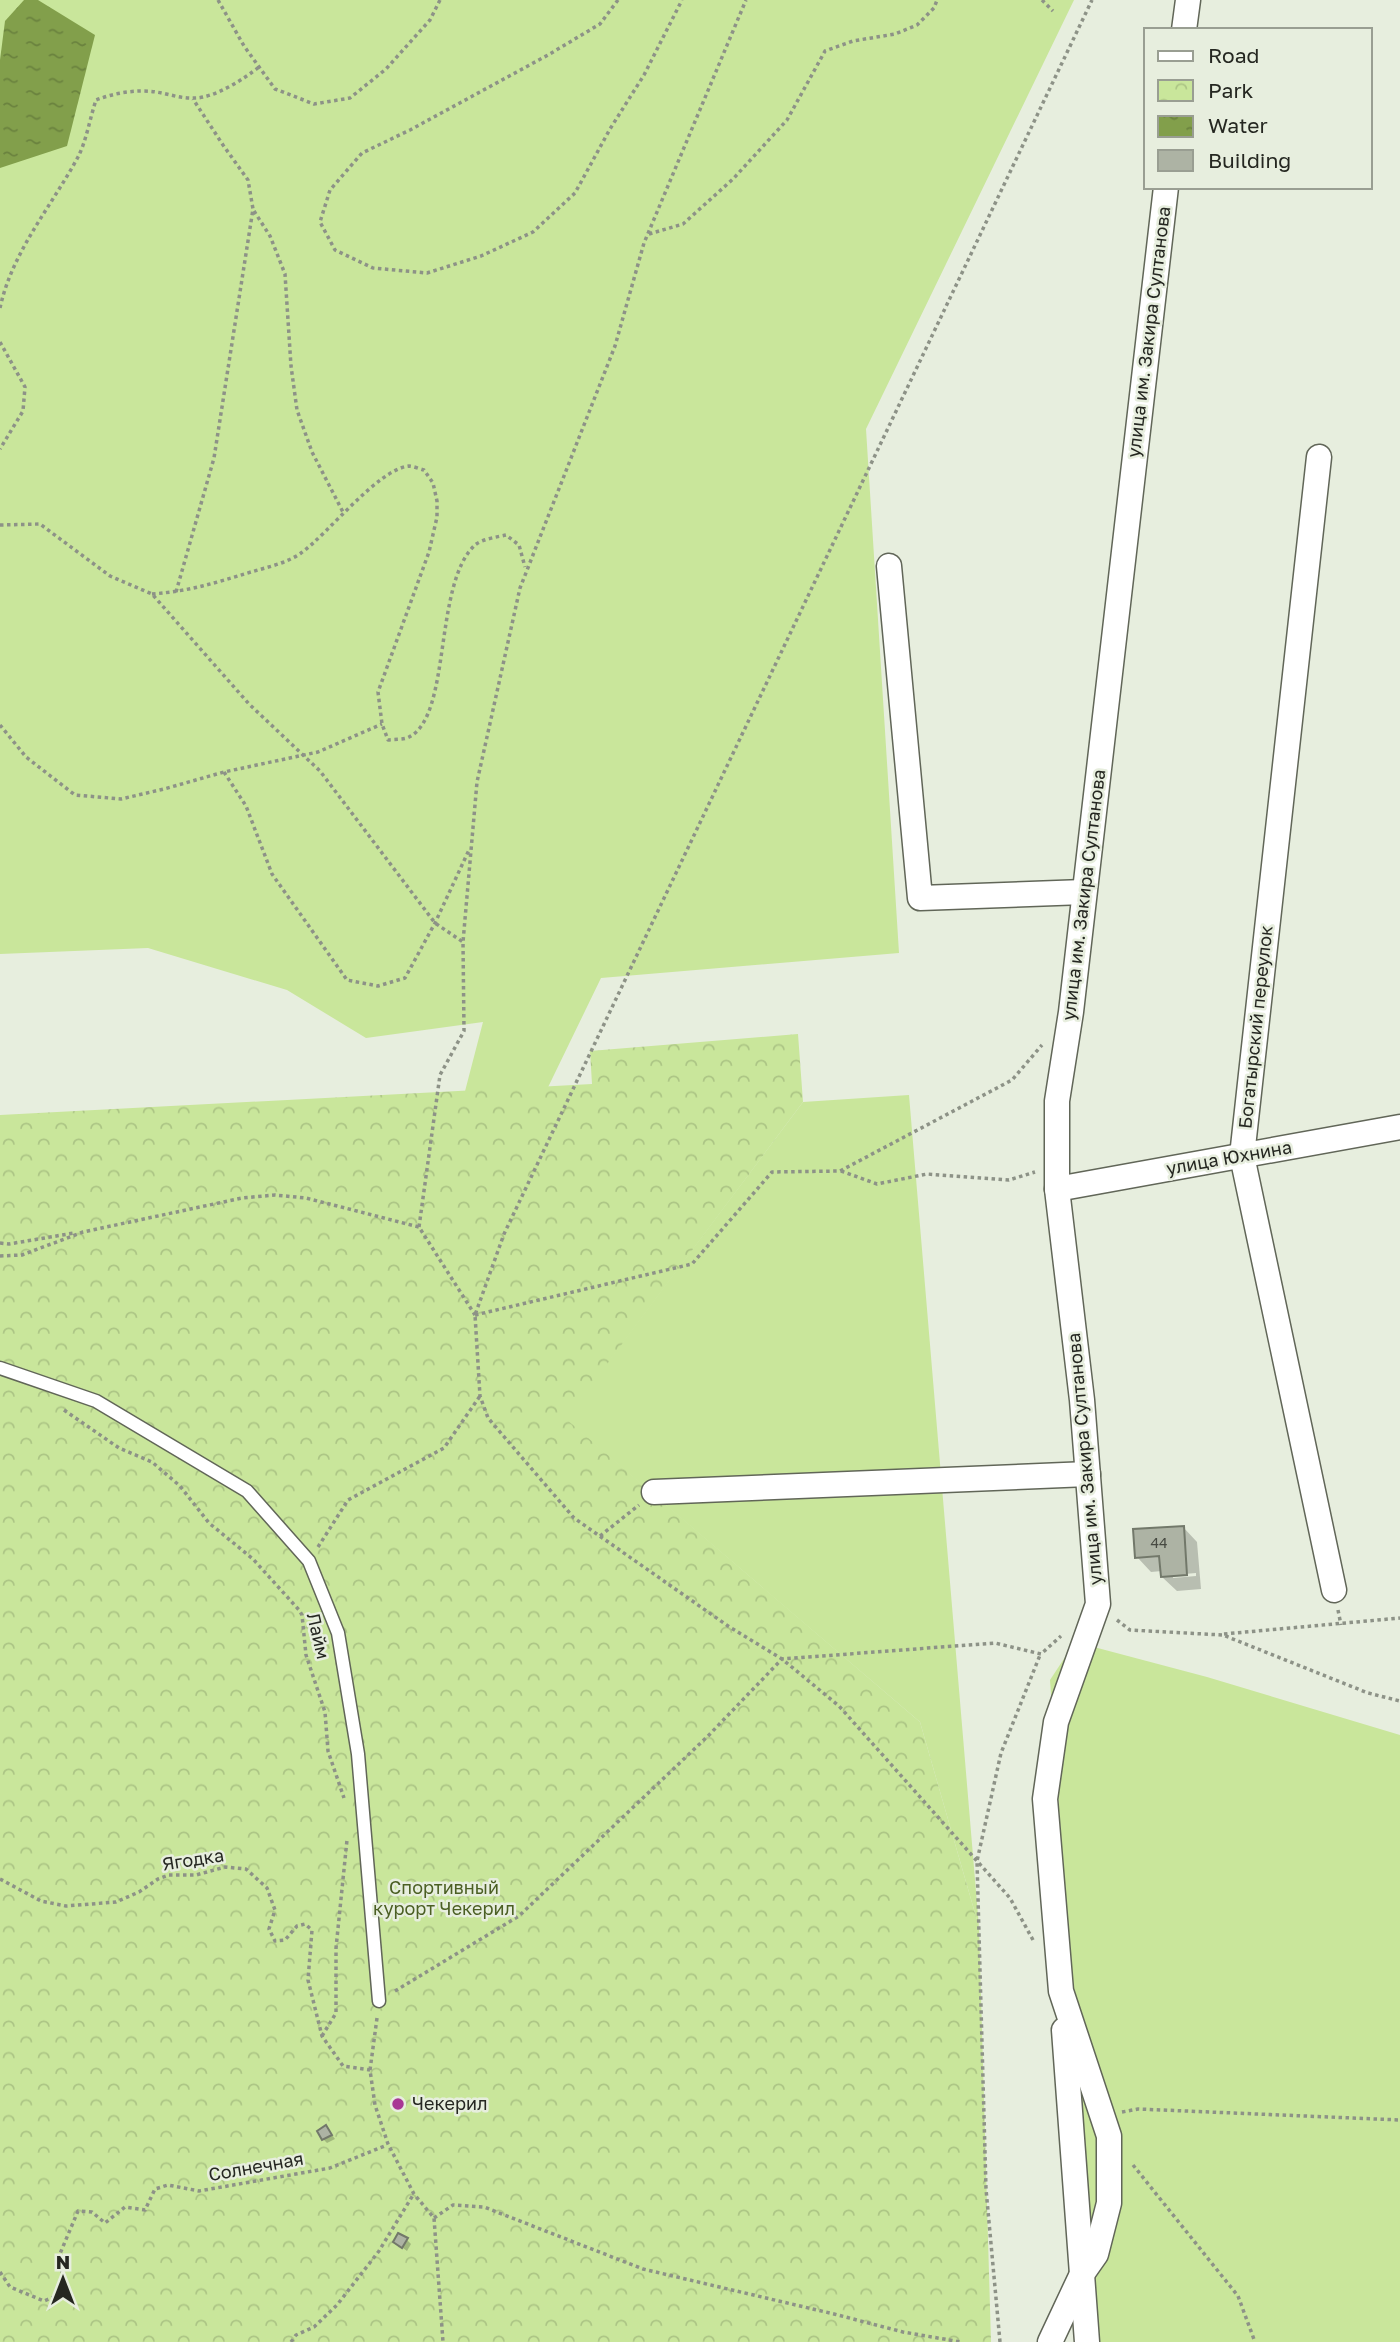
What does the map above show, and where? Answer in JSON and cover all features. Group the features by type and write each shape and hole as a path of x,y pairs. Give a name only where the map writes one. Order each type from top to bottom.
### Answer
{"street":[{"path":"1184,28 1188,0"},
{"name":"улица им. Закира Султанова","path":"1060,1991 1045,1799 1056,1722 1098,1604 1082,1401 1057,1177 1057,1101 1071,1012 1166,189"},
{"name":"Богатырский переулок","path":"1319,457 1242,1156 1334,1590"},
{"path":"890,566 920,898 1084,892"},
{"name":"улица Юхнина","path":"1057,1177 1242,1156 1400,1127"},
{"path":"654,1492 1088,1474"},
{"path":"1051,2342 1083,2274 1096,2254 1109,2203 1106,2125 1060,1991"},
{"path":"1060,1991 1087,2342"}],"lane":[{"path":"0,1368 96,1401 247,1491 309,1561 338,1633 356,1741 379,2001"}],"path":[{"path":"218,0 244,46 275,89 314,104 350,98 386,69 430,20 440,0"},
{"path":"618,0 600,24 410,130 362,153 330,190 320,222 335,250 373,268 427,274 481,256 533,232 575,193 644,75 682,0"},
{"path":"475,1315 419,1227 440,1075 464,1031 463,942 477,782 526,569 615,346 647,234 746,0"},
{"path":"647,234 683,224 733,179 787,120 825,51 853,41 895,34 917,25 934,8 937,0"},
{"path":"1042,0 1053,11"},
{"path":"1035,1945 1010,1898 839,1706 782,1659 728,1626 573,1518 488,1418 480,1396 475,1315 504,1234 1092,0"},
{"path":"0,308 2,296 28,236 80,154 96,100 111,94 152,91 193,99 206,97 260,67"},
{"path":"176,592 214,458 253,209 248,180 193,99"},
{"path":"253,209 270,236 285,274 297,411 312,452 344,514"},
{"path":"0,342 25,387 23,411 0,449"},
{"path":"152,594 197,589 273,566 298,555 322,537 370,489 393,472 409,466 424,470 433,483 437,517 429,552 378,692 382,724 388,740 409,737 426,721 443,652 449,604 459,566 477,543 506,535 519,545 526,569"},
{"path":"0,525 40,524 110,576 152,594 249,704 320,771 435,923 463,942"},
{"path":"0,725 26,757 75,795 121,799 224,772 318,752 382,724"},
{"path":"224,772 246,806 272,874 347,980 378,986 405,978 435,923 471,845"},
{"path":"840,1171 1012,1080 1045,1041"},
{"path":"475,1315 692,1264 772,1172 840,1171 877,1184 927,1174 1009,1180 1057,1177"},
{"path":"0,1243 9,1244 83,1232 242,1198 275,1195 306,1198 419,1227"},
{"path":"0,1256 22,1255 83,1232"},
{"path":"309,1561 348,1500 444,1448 480,1396"},
{"name":"Лайм","path":"52,1406 66,1410 119,1448 152,1462 180,1486 209,1522 253,1559 299,1610 302,1615 306,1655 325,1712 328,1752 345,1800"},
{"path":"600,1536 654,1492"},
{"path":"1223,1635 1400,1618"},
{"path":"1000,2342 986,2189 977,1861 1001,1752 1041,1654"},
{"path":"443,2342 434,2218 414,2194 388,2144 375,2105 370,2070 379,2001 519,1916 708,1736 782,1659"},
{"path":"347,1839 336,1948 336,2013 323,2036 343,2066 370,2070"},
{"name":"Ягодка","path":"0,1879 41,1901 66,1906 116,1902 169,1875 196,1875 225,1867 246,1869 267,1888 275,1910 269,1929 275,1941 285,1940 301,1925 305,1924 312,1930 308,1980 323,2036"},
{"path":"1255,2342 1238,2296 1106,2125 1138,2109 1400,2120"},
{"name":"Солнечная","path":"0,2272 10,2287 44,2301 66,2292 59,2256 78,2211 92,2212 105,2222 124,2207 145,2210 155,2189 167,2185 199,2191 330,2168 388,2144"},
{"path":"291,2342 296,2334 313,2327 337,2305 379,2251 414,2194"},
{"path":"434,2218 453,2204 484,2207 643,2269 903,2333 961,2342"}],"green space":[{"path":"0,0 1074,0 866,429 899,953 601,978 490,1207 437,1199 483,1022 366,1038 287,990 148,948 0,954"},
{"name":"Спортивный курорт Чекерил","path":"798,1034 803,1102 566,1419 920,1722 979,1927 991,2342 0,2342 0,1115 592,1084 590,1051"},
{"path":"909,1095 979,1927 920,1722 565,1419 803,1102"},
{"path":"1075,1642 1207,1677 1400,1735 1400,2342 1096,2342 1050,1680"}],"water":[{"path":"24,0 38,0 95,35 67,146 0,168 0,60 5,21"}],"building":[{"path":"1184,1526 1187,1575 1161,1577 1159,1556 1135,1558 1133,1529"},
{"path":"326,2125 332,2135 322,2140 317,2131"},
{"path":"398,2233 408,2238 402,2248 393,2242"}],"place":[{"name":"Чекерил","path":"398,2104"}]}
